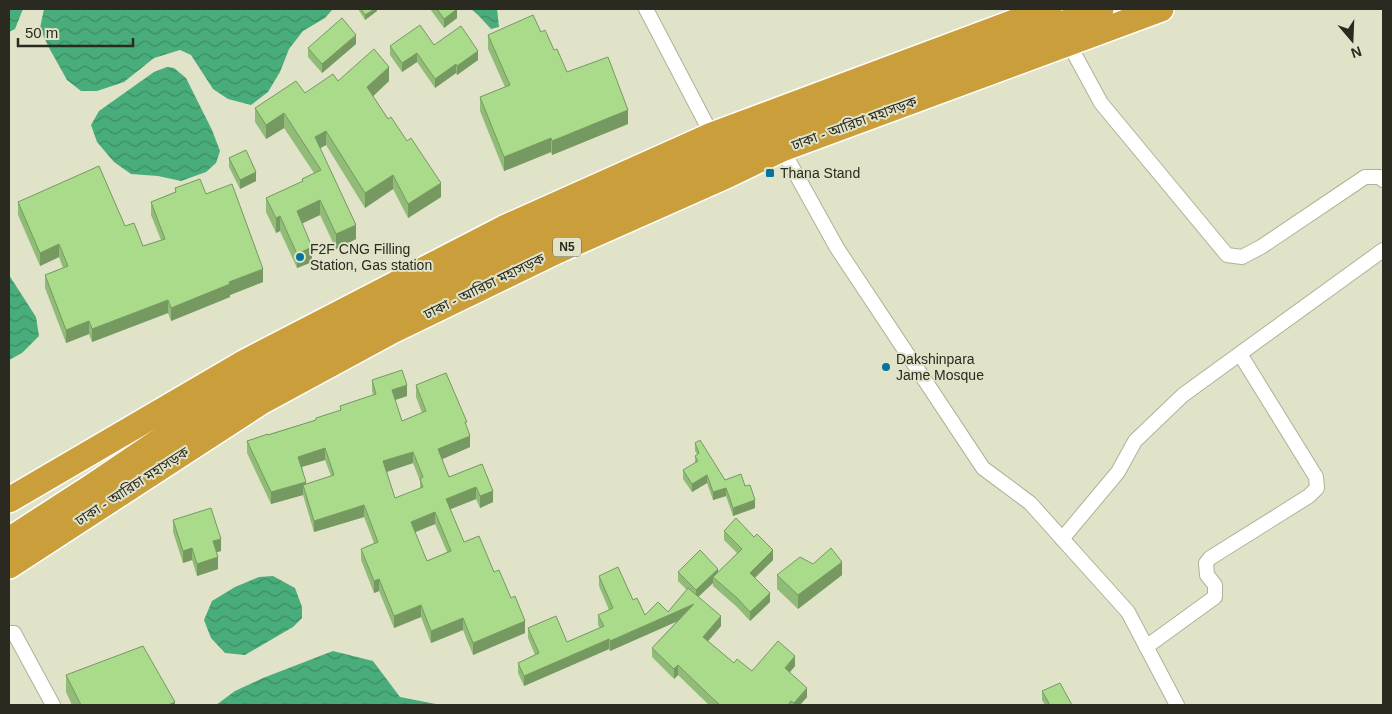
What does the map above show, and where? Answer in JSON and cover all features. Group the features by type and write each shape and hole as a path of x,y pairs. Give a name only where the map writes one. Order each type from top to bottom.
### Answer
{"highway":[{"path":"9,500 254,357 504,228 712,135 1049,9"},
{"name":"N5","path":"9,540 208,408 294,357 508,248 695,166 1101,9"},
{"name":"ঢাকা - আরিচা মহাসড়ক","path":"10,565 261,402 392,331 548,256 782,149 1161,9"}],"street":[{"path":"646,9 712,135"},
{"path":"1069,44 1101,103 1227,254 1242,256 1261,247 1365,178 1380,177 1383,180"},
{"path":"782,149 837,248 982,468 1030,503 1128,612 1177,705"},
{"path":"1062,539 1118,472 1135,442 1183,395 1383,250"},
{"path":"1146,647 1215,597 1215,586 1207,574 1206,563 1210,558 1309,496 1317,488 1316,477 1240,354"},
{"path":"9,633 14,633 53,705"}],"water":[{"path":"9,9 23,9 15,29 9,32"},
{"path":"44,9 333,9 325,18 303,31 289,49 280,72 268,92 251,105 228,99 213,89 191,55 180,50 154,58 124,82 97,91 81,91 67,80 48,46 40,28"},
{"path":"471,9 497,9 499,27 491,29"},
{"path":"167,67 174,68 186,78 212,130 220,151 216,163 206,172 181,181 158,176 131,174 114,162 97,142 91,125 99,111 154,72"},
{"path":"9,275 36,317 39,336 22,353 9,360"},
{"path":"273,576 295,588 302,607 302,618 293,627 245,655 225,653 211,638 204,620 212,601 235,587 259,577"},
{"path":"333,651 373,661 400,697 441,705 216,705 235,691 263,678"}],"building":[{"path":"361,9 375,9 365,15"},
{"path":"437,9 457,9 444,19"},
{"path":"533,15 541,32 545,30 554,50 557,49 567,72 608,57 628,110 552,141 551,138 504,157 480,97 510,85 488,35"},
{"path":"342,18 356,35 322,64 308,48"},
{"path":"420,25 434,45 461,26 478,51 435,79 417,53 402,63 390,46"},
{"path":"374,49 389,67 367,87 388,119 391,117 407,141 411,138 441,183 408,204 393,175 365,193 326,131 315,137 356,225 336,234 320,200 297,211 312,247 297,254 280,216 276,218 266,198 303,181 302,179 321,170 284,113 266,125 255,108 296,81 305,93 333,74 338,81"},
{"path":"246,150 256,172 240,180 229,158"},
{"path":"99,166 125,226 134,223 143,246 165,239 151,202 176,192 175,188 200,179 206,194 232,184 263,269 171,308 168,300 92,329 89,321 66,330 45,275 68,266 59,244 40,253 18,202"},
{"path":"402,370 407,385 392,390 402,421 426,411 416,385 446,373 467,422 465,422 470,436 438,449 449,477 482,464 493,491 480,496 476,487 446,499 464,542 479,536 494,572 499,570 511,598 515,596 525,621 473,643 463,618 431,631 421,605 394,616 379,579 374,581 361,549 378,542 364,505 314,521 303,485 334,475 325,448 298,457 306,482 271,492 247,441 316,420 316,418 341,410 340,406 376,394 372,380","holes":["413,452 423,477 420,479 423,487 395,498 383,461","435,512 451,551 427,561 411,522"]},
{"path":"700,440 725,480 741,474 745,486 750,485 755,500 733,508 726,488 713,492 707,475 692,484 683,470 698,461 695,456 699,453 695,443"},
{"path":"211,508 221,539 213,541 218,557 197,564 192,548 183,551 173,520"},
{"path":"736,518 754,537 757,534 773,550 750,573 770,593 750,612 713,577 742,549 724,531"},
{"path":"831,548 842,562 798,595 777,575 800,557 813,564"},
{"path":"700,550 718,569 696,590 678,572"},
{"path":"618,567 633,600 637,598 645,615 658,602 668,612 688,588 721,616 703,637 734,663 737,659 752,671 778,641 795,656 785,668 807,688 794,703 791,701 788,705 720,705 678,665 674,669 652,648 694,604 524,676 518,663 539,653 528,628 556,616 567,642 604,626 598,615 613,608 599,576"},
{"path":"143,646 175,702 168,705 81,705 66,675"},
{"path":"1060,683 1072,705 1050,705 1042,691"}],"place":[{"name":"Thana Stand","path":"770,173"},
{"name":"F2F CNG Filling Station, Gas station","path":"300,257"},
{"name":"Dakshinpara Jame Mosque","path":"886,367"}]}
